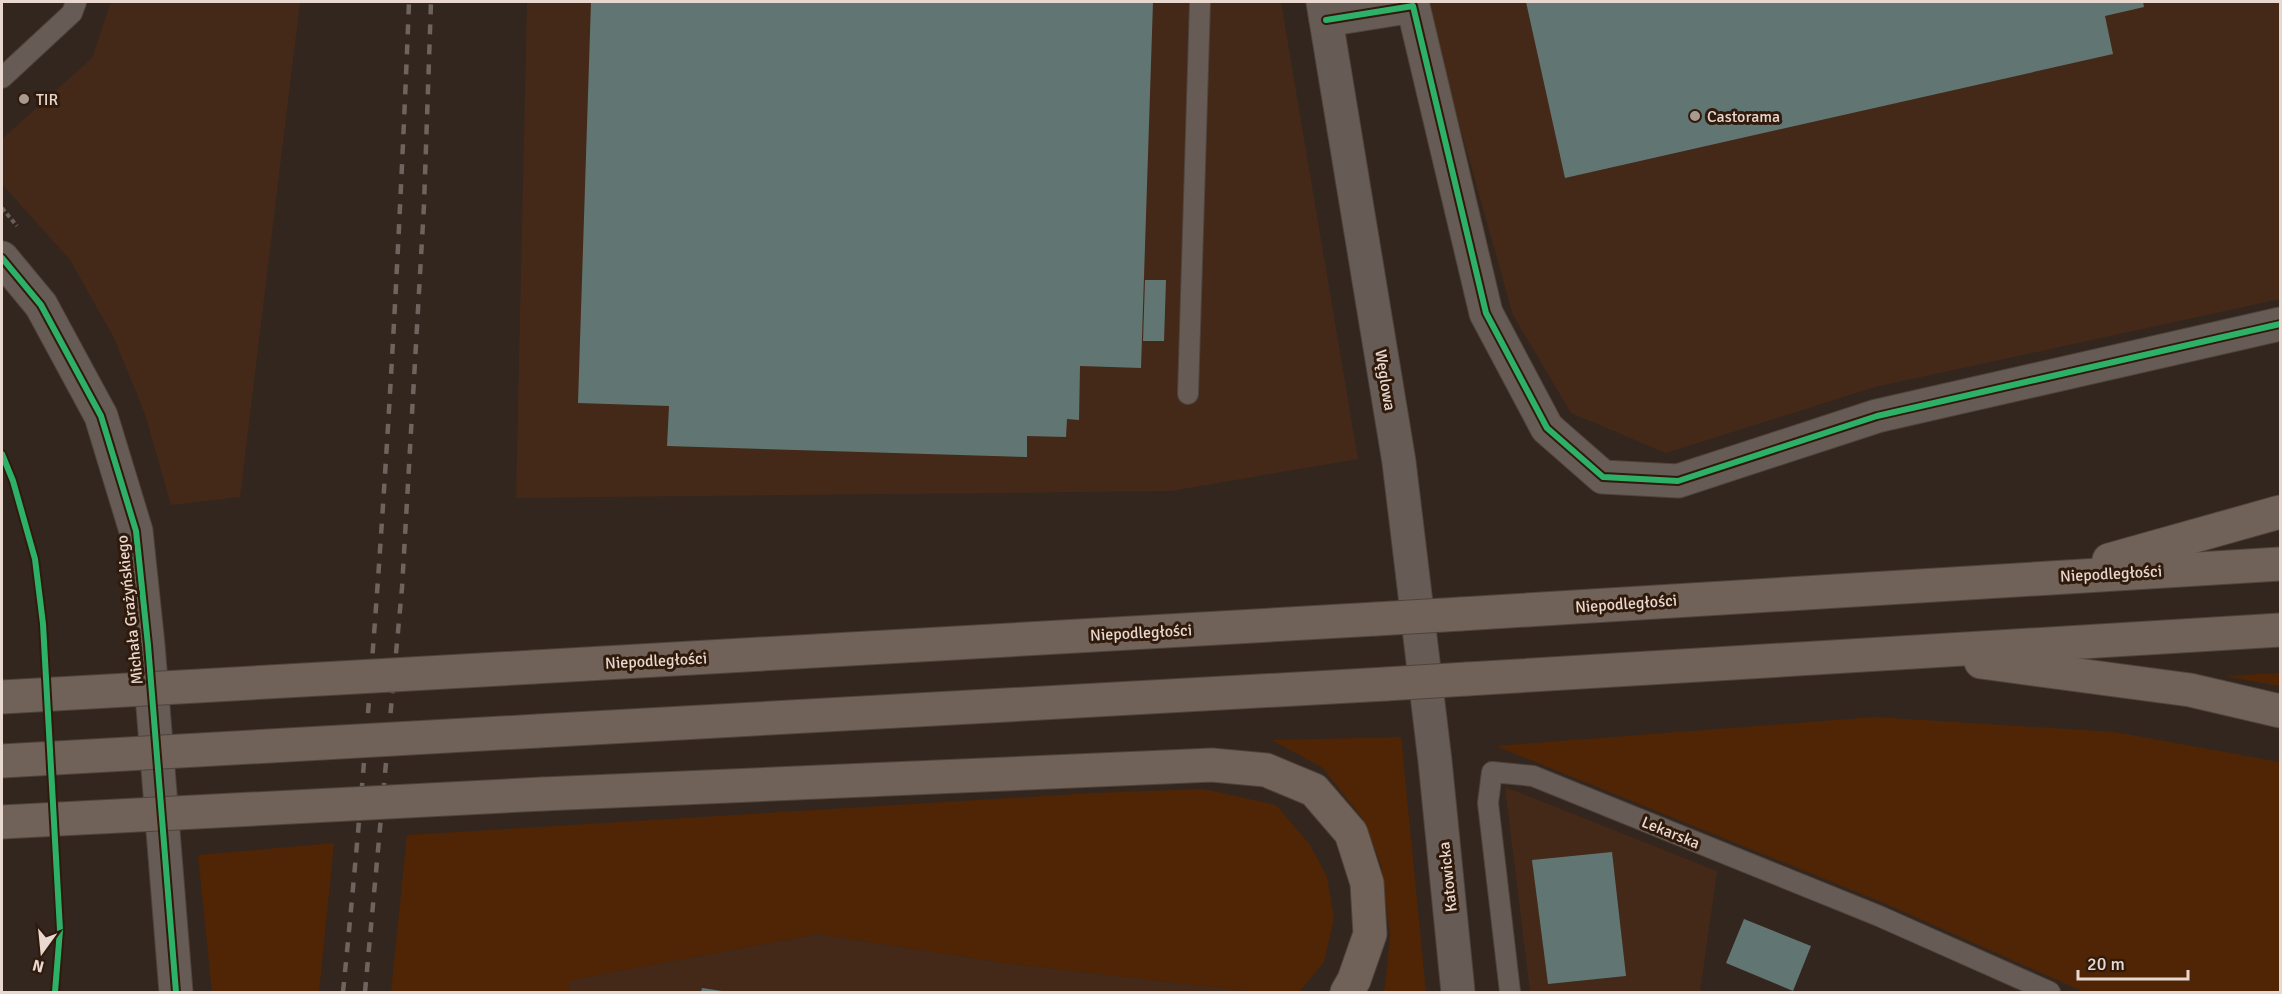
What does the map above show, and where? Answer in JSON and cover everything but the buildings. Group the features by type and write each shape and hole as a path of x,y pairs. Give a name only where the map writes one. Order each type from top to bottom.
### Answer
{"highway":[{"path":"2050,577 2280,512"},
{"name":"Niepodległości","path":"2,698 1377,619 2280,564"},
{"path":"2,760 1386,684 2280,630"},
{"path":"1908,651 2190,690 2280,711"},
{"path":"2,822 543,794 1212,765 1266,770 1314,790 1351,833 1368,883 1370,934 1354,980 1347,993"}],"street":[{"path":"1324,11 1413,4 1486,313 1547,428 1603,477 1678,481 1877,416 2280,324"},
{"name":"Węglowa","path":"1324,11 1399,462 1435,761"},
{"name":"Michała Grażyńskiego","path":"2,258 41,305 101,416 135,531 148,645 176,993"},
{"name":"Katowicka","path":"1435,761 1458,993"}],"lane":[{"path":"2,78 72,13 76,2"},
{"path":"1188,394 1200,2"},
{"name":"Lekarska","path":"1510,993 1488,802 1492,772 1533,776 1880,916 2050,993"}],"shaded area":[{"path":"111,2 300,2 240,497 171,505 145,414 114,338 70,260 2,184 2,139 92,58"},
{"path":"527,2 1281,2 1358,459 1171,491 516,498"},
{"path":"1425,2 2280,2 2280,299 1875,387 1666,453 1571,413 1513,315"},
{"path":"2280,673 2280,686 2224,676"},
{"path":"1875,717 2115,732 2280,762 2280,992 2084,992 1884,903 1496,746"},
{"path":"1401,737 1426,992 1382,992 1385,988 1390,935 1381,865 1363,819 1323,768 1272,740"},
{"path":"1505,787 1717,871 1700,992 1530,992"},
{"path":"1203,789 1276,805 1310,845 1327,877 1334,918 1324,962 1299,992 1256,992 1005,963 818,934 571,980 568,992 391,992 407,835 1093,793"},
{"path":"334,843 319,992 212,992 198,855"},
{"path":"818,934 1005,963 1240,990 1239,992 568,992 570,980"}],"railway":[{"path":"343,992 384,498 409,2"},
{"path":"365,992 402,588 424,205 431,2"}],"cycle path":[{"path":"1326,20 1413,6 1486,313 1547,428 1603,477 1678,481 1877,416 2280,324"},
{"path":"2,258 41,305 101,416 136,531 148,645 176,992"},
{"path":"2,454 13,481 35,559 43,624 60,930 55,992"}],"place":[{"name":"TIR","path":"24,99"},
{"name":"Castorama","path":"1695,116"}]}
